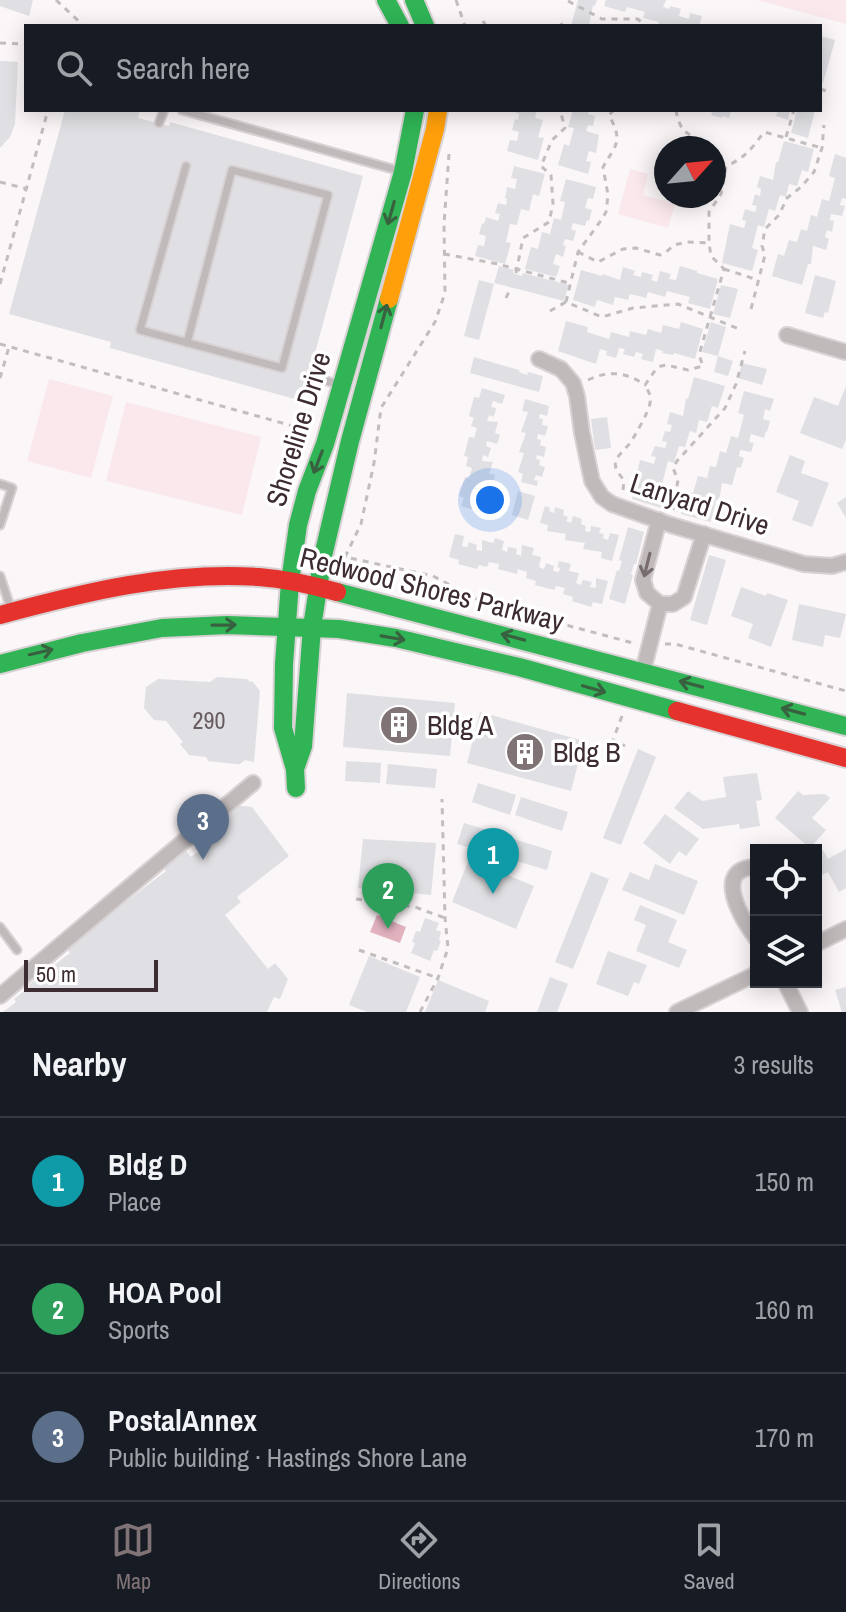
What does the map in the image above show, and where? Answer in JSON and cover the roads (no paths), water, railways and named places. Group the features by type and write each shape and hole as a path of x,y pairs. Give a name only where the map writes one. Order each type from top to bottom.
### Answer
{"main road":[{"path":"386,0 399,24"},
{"path":"414,0 424,24"},
{"name":"Shoreline Drive","path":"415,112 412,175 327,541 312,627 303,746 296,778 283,728 290,582 298,525 341,385 412,175 435,129 438,112"},
{"name":"Redwood Shores Parkway","path":"6,613 87,592 166,580 260,577 319,587 846,726"},
{"name":"Redwood Shores Parkway","path":"0,664 82,643 162,628 227,625 339,629 381,635 519,667 846,758"}],"street":[{"path":"787,335 846,352"},
{"name":"Lanyard Drive","path":"539,359 564,372 574,387 592,481 602,497 618,507 804,564 832,566 846,562"},
{"path":"665,522 643,580 647,593 660,604 673,604 684,597 704,534"},
{"path":"643,671 660,604"},
{"path":"0,996 253,783"},
{"path":"750,868 735,875 732,896 750,928"},
{"path":"822,941 846,929"},
{"path":"677,1012 750,977"},
{"path":"788,988 800,1012"}],"lane":[{"path":"159,123 163,112"},
{"path":"189,112 412,175"},
{"path":"186,166 140,330 187,343 282,368 328,195 232,170 187,343"},
{"path":"311,377 363,391"},
{"path":"0,484 12,488 0,525"},
{"path":"0,576 6,613"},
{"path":"0,927 17,950"}],"place":[{"name":"Bldg A","path":"399,725"},
{"name":"Bldg B","path":"525,752"},
{"name":"PostalAnnex","path":"203,860"},
{"name":"Bldg D","path":"493,894"},
{"name":"HOA Pool","path":"388,929"}]}
